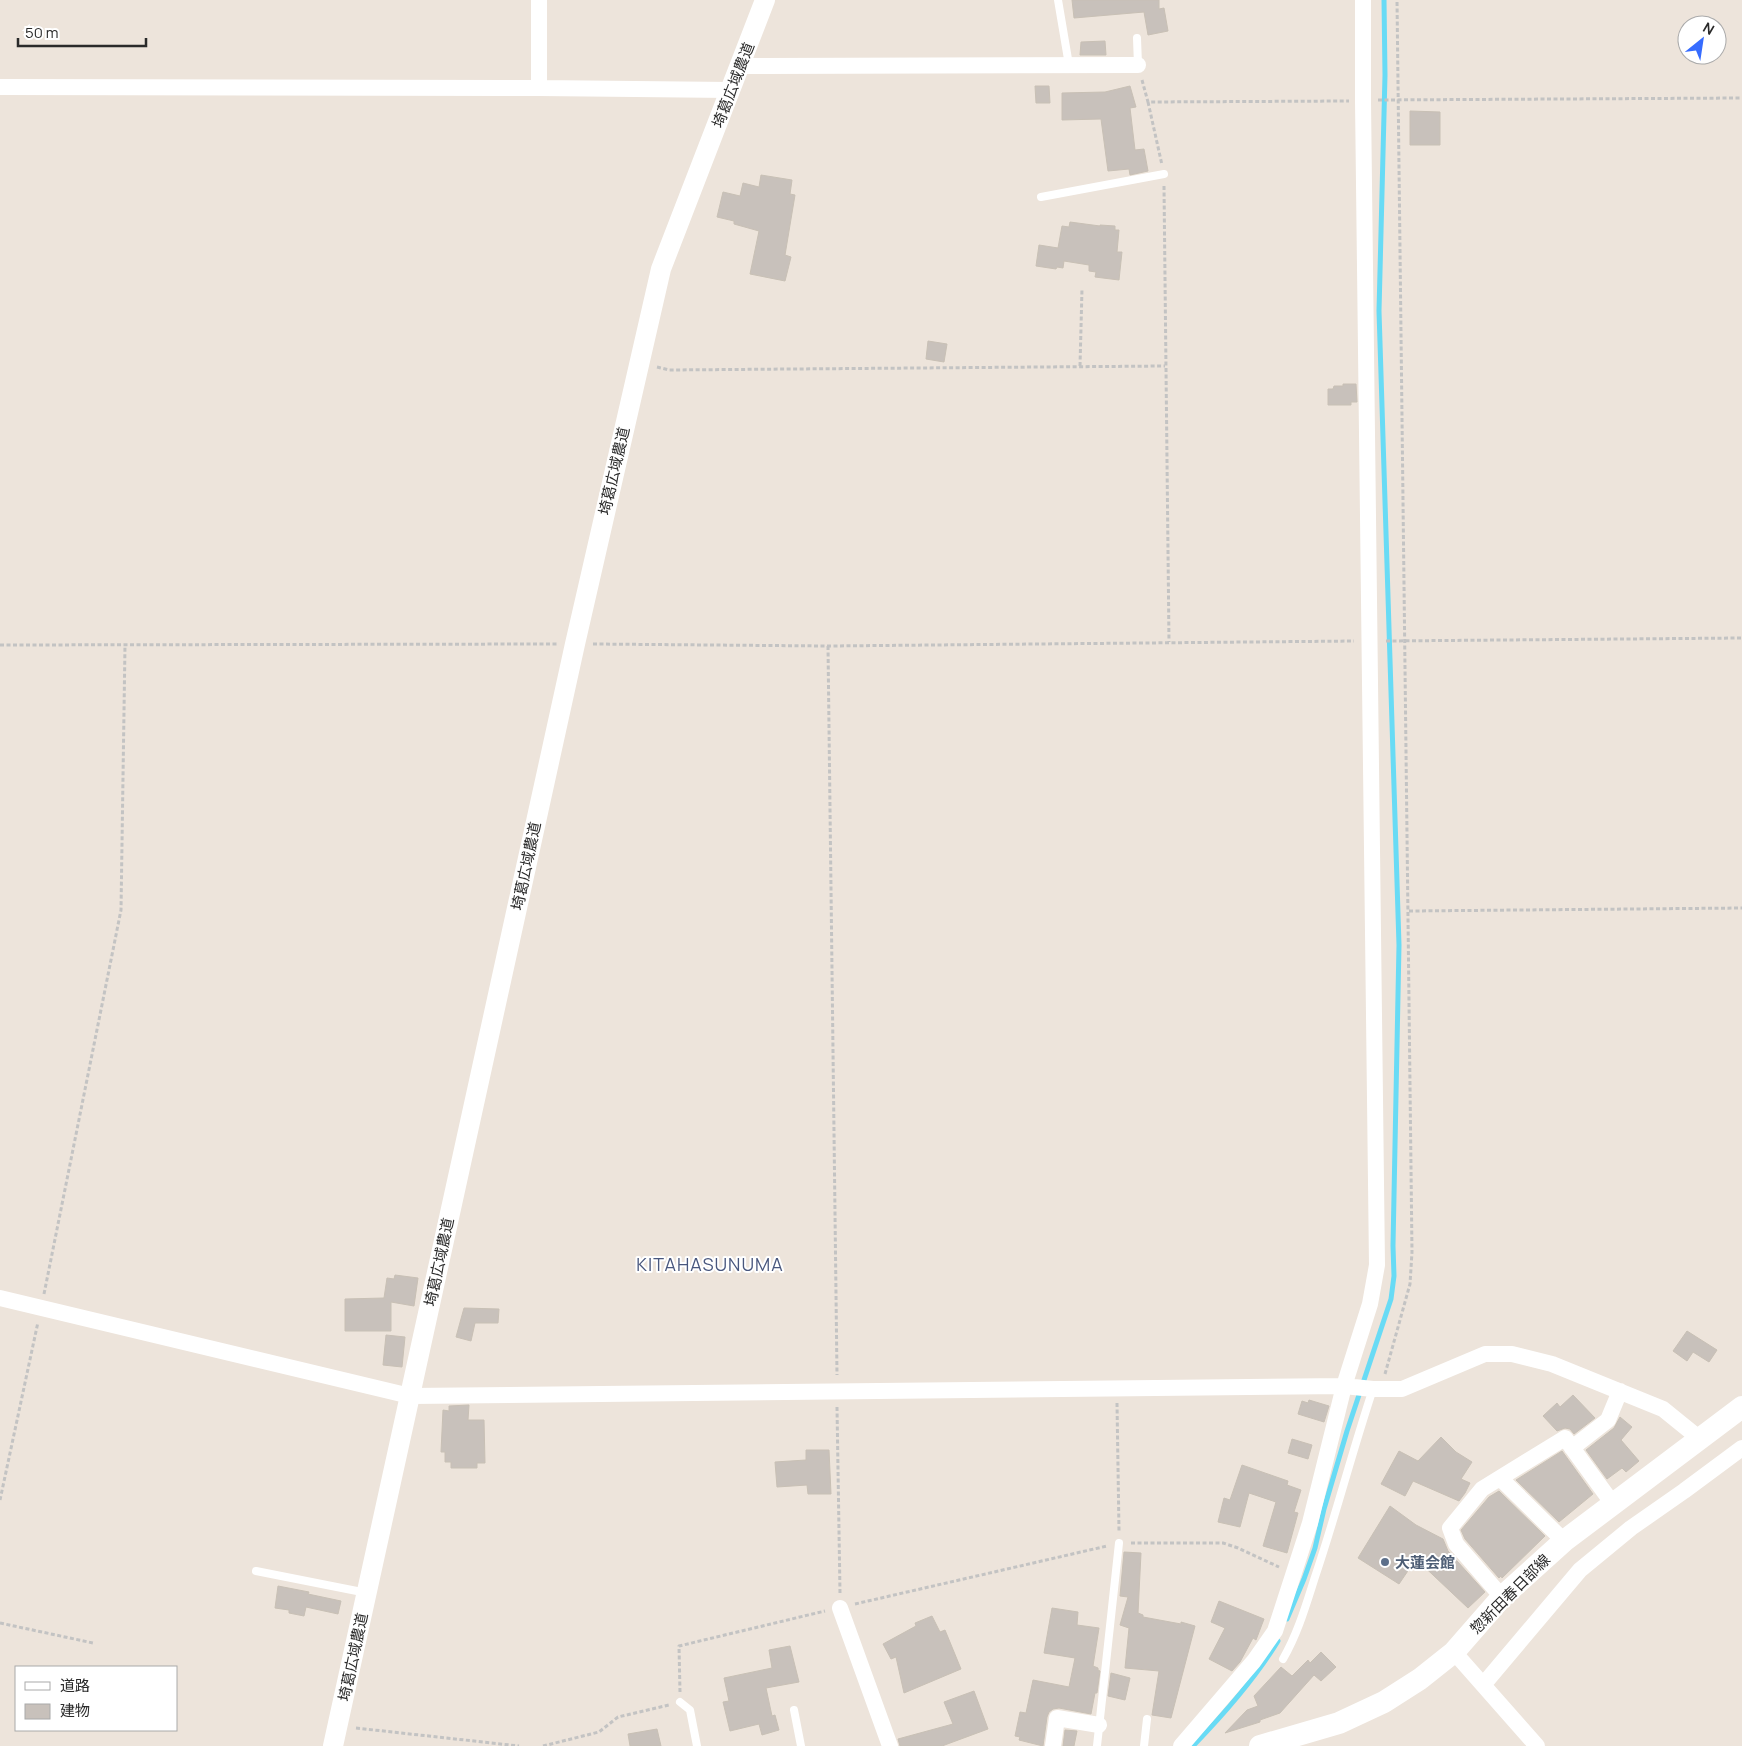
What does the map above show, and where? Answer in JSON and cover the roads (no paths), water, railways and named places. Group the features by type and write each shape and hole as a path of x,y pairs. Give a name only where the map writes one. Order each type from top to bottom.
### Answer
{"main road":[{"name":"惣新田春日部線","path":"1260,1746 1339,1723 1384,1702 1420,1679 1454,1652 1502,1597 1564,1541 1742,1407"}],"street":[{"path":"539,88 540,0"},
{"name":"埼葛広域農道","path":"334,1746 575,644 661,269 765,0"},
{"path":"1181,1746 1254,1661 1275,1630 1310,1523 1344,1386 1370,1304 1377,1265 1374,641 1368,101 1363,0"},
{"path":"740,66 1138,65"},
{"path":"0,87 731,90"},
{"path":"0,1298 410,1396 1344,1386 1377,1389 1402,1388 1485,1354 1512,1354 1552,1364 1664,1409 1700,1439"},
{"path":"1572,1448 1608,1420 1620,1391"},
{"path":"1502,1597 1456,1544 1450,1528 1482,1489 1565,1438 1613,1504"},
{"path":"1483,1685 1580,1570 1631,1528 1684,1492 1742,1448"},
{"path":"1500,1478 1564,1541"},
{"path":"840,1608 890,1746"},
{"path":"1454,1652 1537,1746"},
{"path":"1053,1746 1057,1718 1100,1725"}],"lane":[{"path":"1058,0 1069,65"},
{"path":"1137,38 1138,65"},
{"path":"1040,197 1164,174"},
{"path":"1283,1659 1296,1634 1329,1535 1348,1464 1377,1389"},
{"path":"1097,1746 1119,1543"},
{"path":"256,1571 367,1593"},
{"path":"680,1702 690,1710 697,1746"},
{"path":"794,1710 801,1746"},
{"path":"1144,1746 1147,1719"}],"waterway":[{"path":"1287,1619 1315,1548 1324,1509 1347,1431 1391,1299 1394,1276 1399,945 1379,311 1385,75 1384,0"},
{"path":"1193,1746 1238,1696 1278,1641"}],"place":[{"name":"大蓮会館","path":"1385,1562"}],"district":[{"name":"KITAHASUNUMA","path":"710,1264"}]}
